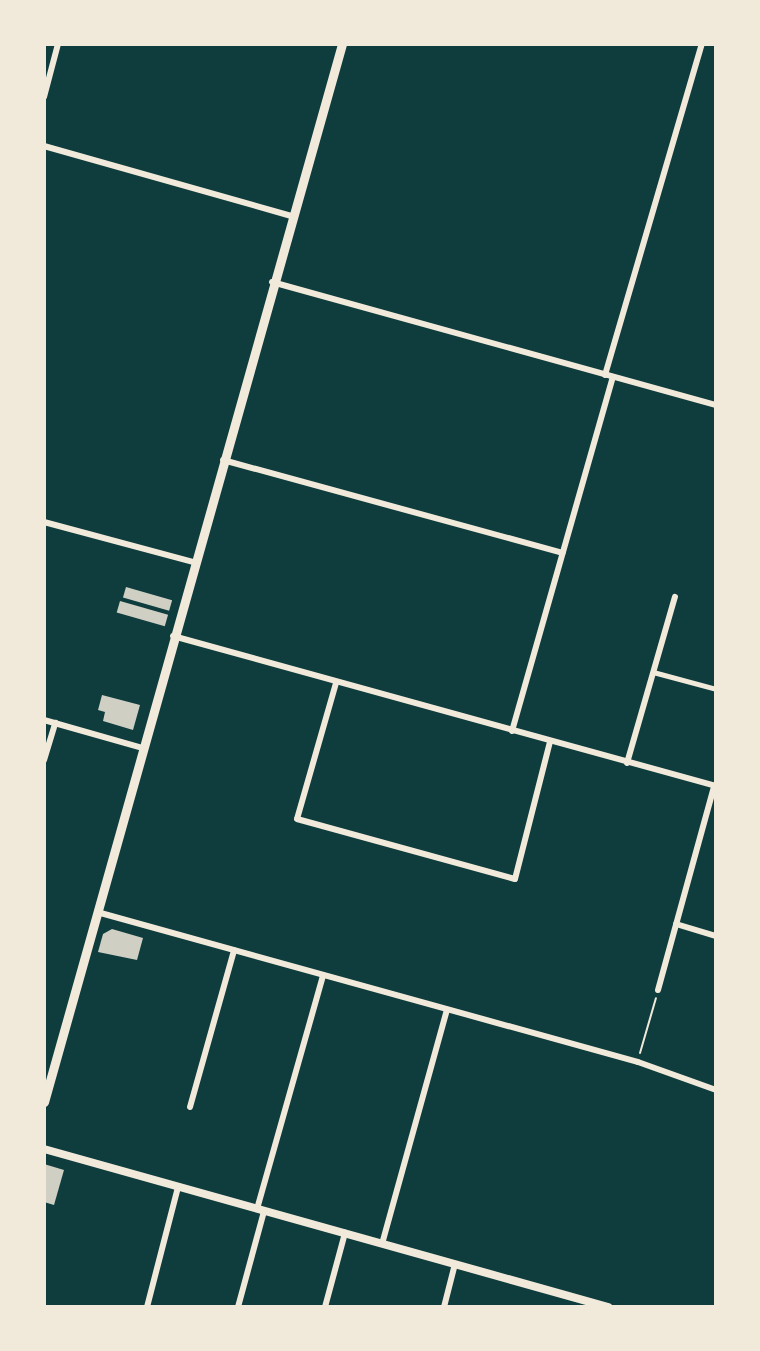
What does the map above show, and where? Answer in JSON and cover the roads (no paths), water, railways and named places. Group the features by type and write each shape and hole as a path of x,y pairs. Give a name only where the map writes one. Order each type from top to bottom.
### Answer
{"main road":[{"path":"44,1102 271,282 342,44"}],"street":[{"path":"44,97 58,44"},
{"path":"512,731 702,44"},
{"path":"44,146 292,216"},
{"path":"271,282 716,405"},
{"path":"222,459 563,553"},
{"path":"44,522 193,562"},
{"path":"627,763 675,597"},
{"path":"173,636 715,786 658,990"},
{"path":"653,672 716,689"},
{"path":"336,683 297,819 515,879 550,742"},
{"path":"44,720 142,748"},
{"path":"44,760 55,723"},
{"path":"97,912 638,1062 716,1090"},
{"path":"676,924 716,936"},
{"path":"190,1107 234,950"},
{"path":"238,1307 260,1210 323,975"},
{"path":"382,1244 447,1010"},
{"path":"44,1149 608,1307"},
{"path":"147,1307 178,1187"},
{"path":"325,1307 345,1233"},
{"path":"444,1307 455,1264"}]}
